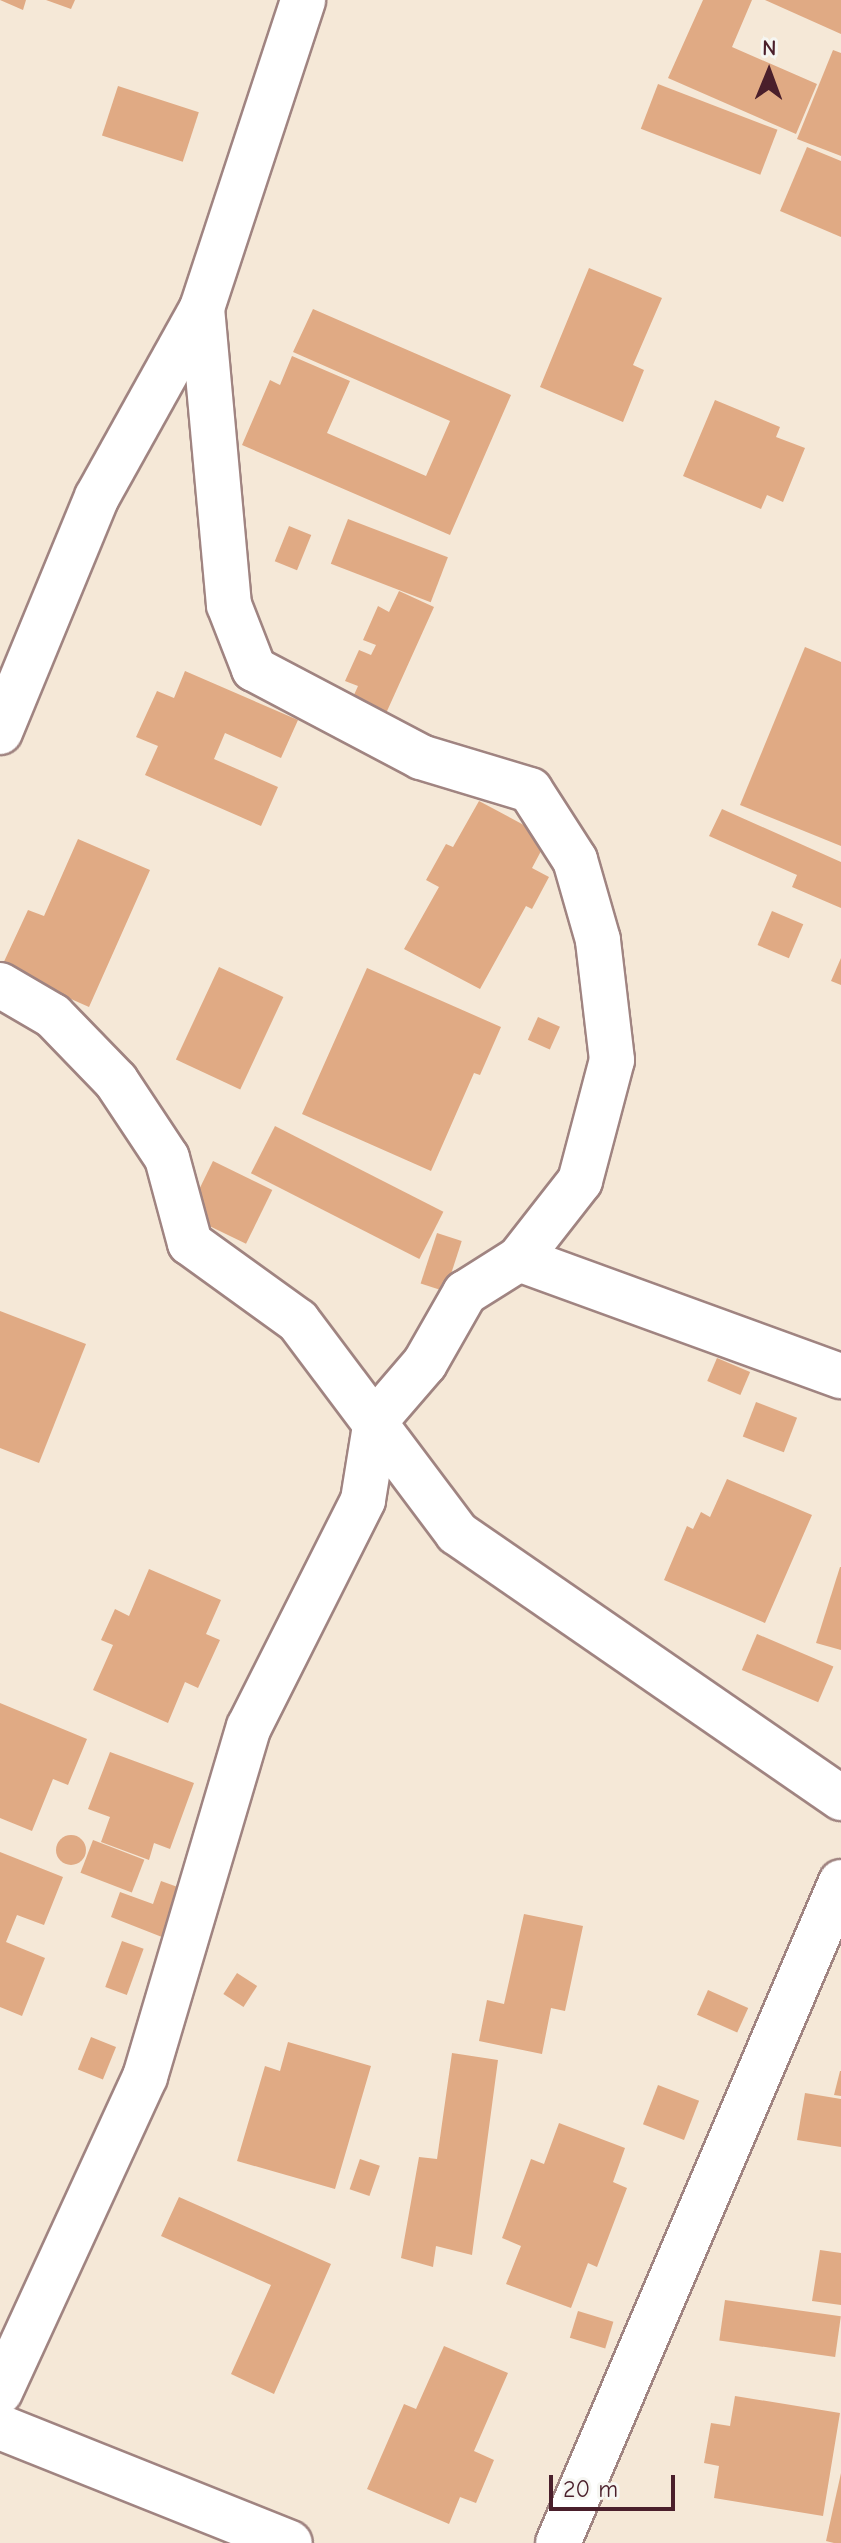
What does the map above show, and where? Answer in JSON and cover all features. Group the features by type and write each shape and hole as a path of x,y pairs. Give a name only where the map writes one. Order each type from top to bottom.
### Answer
{"street":[{"path":"0,732 97,497 202,308 303,0"},
{"path":"0,2392 145,2077 249,1727 363,1500 376,1420 425,1363 465,1293 519,1259 580,1181 612,1060 598,940 575,860 530,790 421,757 254,669 229,605 202,308"},
{"path":"0,985 53,1016 116,1081 167,1158 190,1243 298,1321 376,1420 457,1533 841,1798"},
{"path":"519,1259 841,1376"},
{"path":"558,2543 841,1882"},
{"path":"0,2427 290,2543"}],"building":[{"path":"0,0 26,0 23,10"},
{"path":"46,0 75,0 71,9"},
{"path":"703,0 752,0 732,47 817,84 796,134 668,78"},
{"path":"765,0 841,0 841,34"},
{"path":"833,50 841,53 841,156 797,139"},
{"path":"658,84 777,130 760,175 641,129"},
{"path":"118,86 199,112 183,162 102,135"},
{"path":"807,147 841,161 841,237 780,211"},
{"path":"589,268 662,298 633,365 644,370 623,422 540,387"},
{"path":"313,309 511,395 450,535 242,445 270,380 280,385 292,356 350,381 327,433 426,476 450,421 293,352"},
{"path":"715,400 780,427 776,437 805,448 783,502 767,495 761,509 683,476"},
{"path":"348,519 448,557 431,602 331,564"},
{"path":"289,526 311,535 297,570 275,561"},
{"path":"399,591 434,607 383,720 349,706 358,686 345,681 359,650 371,655 376,645 363,640 378,606 389,612"},
{"path":"805,647 841,662 841,846 740,805"},
{"path":"185,671 298,720 281,758 225,733 214,759 278,787 261,826 145,775 158,746 136,737 157,691 174,698"},
{"path":"479,801 548,838 532,868 549,877 532,909 526,906 480,989 404,949 439,887 426,880 446,844 453,847"},
{"path":"722,809 841,862 841,908 792,887 797,875 709,836"},
{"path":"78,839 150,870 89,1007 1,968 28,910 44,916"},
{"path":"772,911 803,924 789,958 758,945"},
{"path":"841,958 841,985 831,981"},
{"path":"219,967 283,997 240,1089 176,1059"},
{"path":"367,968 501,1027 480,1075 474,1073 431,1171 302,1114"},
{"path":"538,1017 560,1027 550,1050 528,1040"},
{"path":"275,1126 443,1212 419,1259 251,1173"},
{"path":"213,1161 272,1190 246,1244 187,1215"},
{"path":"437,1233 462,1241 445,1291 421,1283"},
{"path":"0,1311 86,1344 39,1463 0,1448"},
{"path":"717,1358 750,1372 740,1395 707,1381"},
{"path":"756,1402 797,1418 784,1452 743,1437"},
{"path":"727,1479 812,1515 765,1623 664,1580 687,1526 693,1529 701,1512 710,1517"},
{"path":"841,1567 841,1650 816,1643"},
{"path":"149,1569 221,1600 206,1634 220,1640 198,1688 185,1682 168,1723 93,1690 113,1645 101,1640 115,1609 129,1616"},
{"path":"757,1634 833,1666 818,1702 742,1670"},
{"path":"0,1703 87,1739 68,1785 53,1779 32,1831 0,1818"},
{"path":"110,1752 194,1783 170,1849 154,1843 149,1860 101,1842 110,1817 88,1809"},
{"path":"71,1835 82,1839 86,1850 82,1861 71,1865 60,1861 56,1850 60,1839"},
{"path":"93,1840 144,1860 132,1892 80,1873"},
{"path":"0,1852 63,1877 44,1925 17,1915 6,1942 45,1958 22,2016 0,2007"},
{"path":"161,1881 186,1890 167,1939 111,1917 120,1892 153,1904"},
{"path":"524,1914 583,1926 565,2011 551,2008 542,2054 479,2041 487,2000 504,2004"},
{"path":"122,1941 144,1949 127,1995 105,1987"},
{"path":"237,1973 257,1986 244,2007 223,1994"},
{"path":"708,1990 748,2008 737,2033 697,2015"},
{"path":"91,2037 116,2047 103,2080 78,2069"},
{"path":"288,2042 371,2066 335,2189 237,2161 265,2066 280,2071"},
{"path":"452,2053 498,2060 472,2255 436,2246 433,2267 401,2258 419,2157 437,2159"},
{"path":"841,2071 841,2096 834,2095"},
{"path":"658,2085 699,2101 684,2140 643,2124"},
{"path":"805,2093 841,2099 841,2147 797,2140"},
{"path":"559,2123 625,2148 613,2182 627,2188 597,2267 588,2263 571,2308 506,2284 521,2246 502,2238 531,2159 544,2164"},
{"path":"360,2159 380,2166 369,2196 350,2189"},
{"path":"179,2197 331,2264 274,2394 231,2374 271,2285 161,2236"},
{"path":"820,2250 841,2253 841,2305 812,2301"},
{"path":"725,2300 841,2316 835,2357 719,2341"},
{"path":"578,2311 613,2322 605,2349 570,2338"},
{"path":"444,2346 508,2373 474,2451 494,2460 476,2503 460,2497 449,2524 367,2489 404,2404 416,2409"},
{"path":"735,2396 840,2413 823,2516 714,2498 719,2466 704,2463 711,2423 730,2426"},
{"path":"841,2473 841,2543 834,2543 826,2541"}]}
